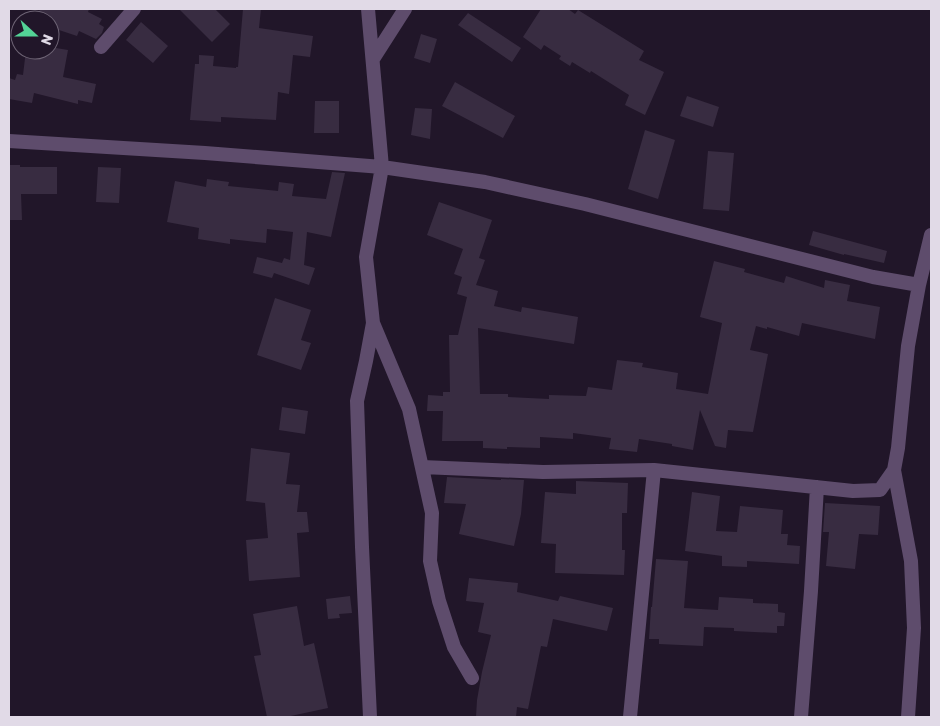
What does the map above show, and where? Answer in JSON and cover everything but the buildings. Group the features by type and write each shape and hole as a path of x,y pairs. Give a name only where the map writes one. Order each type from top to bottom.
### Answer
{"street":[{"path":"101,47 134,9"},
{"path":"368,9 382,167 366,257 373,323 408,409 422,467 432,513 430,561 437,593 454,647 472,678"},
{"path":"373,59 405,9"},
{"path":"9,141 382,167 636,223 853,279 919,285"},
{"path":"908,717 914,628 911,561 894,470 898,448 908,346 919,285 931,235"},
{"path":"370,717 357,401 373,323"},
{"path":"422,467 544,472 654,470 853,491 880,490 894,470"},
{"path":"630,717 654,470"},
{"path":"800,717 811,591 817,487"}]}
